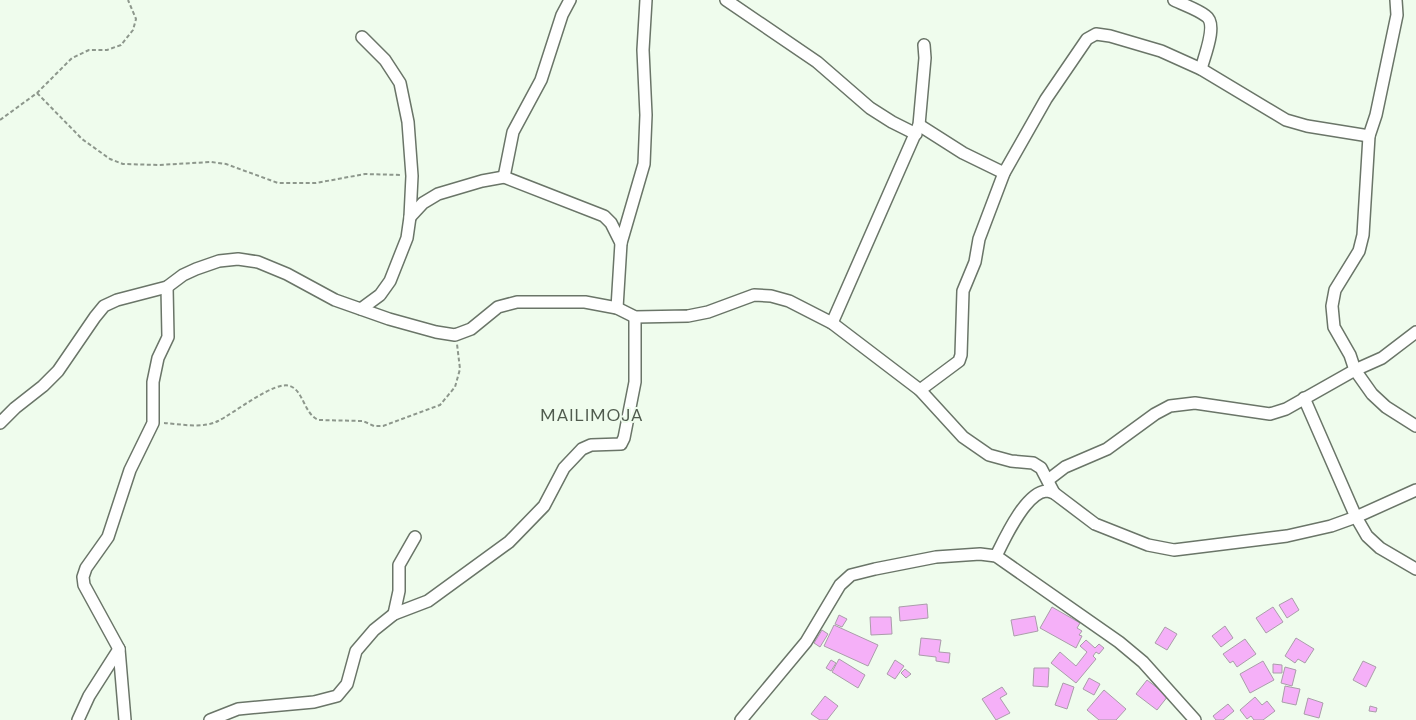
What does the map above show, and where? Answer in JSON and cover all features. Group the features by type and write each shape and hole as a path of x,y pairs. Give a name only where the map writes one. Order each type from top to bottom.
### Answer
{"street":[{"path":"504,177 513,132 541,80 562,14 570,0"},
{"path":"617,308 621,242 644,164 646,115 643,50 646,0"},
{"path":"726,0 817,62 870,108 892,122 918,130 1004,174"},
{"path":"1174,0 1208,16 1212,24 1211,35 1201,69"},
{"path":"1396,0 1397,15 1376,115 1369,136 1363,235 1359,251 1335,290 1332,306 1334,327 1350,356 1355,370 1372,394 1386,407 1416,426"},
{"path":"920,390 959,361 961,355 963,291 975,262 979,238 1004,174 1046,99 1087,39 1096,34 1110,36 1161,51 1201,69 1286,120 1307,126 1369,136"},
{"path":"361,308 380,295 390,280 407,238 412,176 408,122 400,83 385,60 362,37"},
{"path":"832,323 918,130 925,58 924,45"},
{"path":"410,217 423,203 438,194 482,181 504,177 604,216 611,223 621,242"},
{"path":"0,423 58,371 104,306 117,300 167,287 196,268 218,261 238,259 258,262 287,274 335,300 389,319 436,332 455,335 471,329 498,307 517,302 585,302 617,308 635,317 688,316 708,312 754,295 771,296 789,301 832,323 920,390 963,436 989,455 1011,461 1033,463 1040,468 1054,493"},
{"path":"125,720 119,648 84,585 83,577 86,568 108,536 130,470 153,423 153,382 158,358 168,337 167,287"},
{"path":"210,720 238,709 314,702 337,696 347,684 356,651 374,630 394,614 428,601 509,542 544,506 564,468 582,449 591,445 621,444 624,438 635,382 635,317"},
{"path":"1048,480 1065,468 1107,449 1154,414 1170,406 1195,403 1270,414 1286,409 1355,370 1382,358 1416,332"},
{"path":"1304,398 1356,517 1367,536 1380,548 1416,569"},
{"path":"1040,468 1065,468"},
{"path":"996,556 1008,530 1029,501 1037,494 1046,491 1054,493 1095,524 1148,545 1174,550 1287,536 1331,526 1416,490"},
{"path":"394,614 399,590 399,566 415,537"},
{"path":"741,720 806,642 840,585 851,575 936,557 980,554 996,556 1119,642 1137,657 1195,720"},
{"path":"78,720 89,696 119,648"}],"path":[{"path":"0,120 37,93 72,58 89,50 107,50 121,45 133,30 136,18 128,0"},
{"path":"37,93 82,139 110,159 123,164 158,165 211,162 226,164 278,182 316,182 365,174 412,176"},
{"path":"153,423 207,425 217,422 262,394 282,385 290,386 296,390 313,418 319,420 363,421 374,426 383,426 440,405 455,387 460,369 459,351 455,335"}],"building":[{"path":"1292,598 1299,610 1287,618 1279,605"},
{"path":"927,604 928,618 900,621 899,607"},
{"path":"1052,607 1080,623 1077,628 1082,631 1079,635 1082,636 1076,648 1040,628"},
{"path":"1273,607 1283,622 1266,633 1256,618"},
{"path":"839,615 847,619 842,627 835,624"},
{"path":"1035,616 1038,631 1014,636 1011,620"},
{"path":"870,617 891,617 892,634 871,635"},
{"path":"834,625 878,645 868,666 824,646"},
{"path":"1225,626 1233,638 1221,647 1212,636"},
{"path":"1165,627 1177,634 1167,650 1155,643"},
{"path":"822,630 828,634 820,647 814,643"},
{"path":"921,638 941,640 939,652 950,653 949,663 936,661 936,657 919,655"},
{"path":"1296,638 1314,649 1305,663 1298,659 1295,663 1285,656"},
{"path":"1245,639 1256,654 1237,667 1233,661 1230,663 1223,654"},
{"path":"1086,640 1095,648 1099,644 1104,648 1099,654 1096,652 1093,656 1096,659 1076,683 1051,663 1060,652 1076,666 1087,652 1080,646"},
{"path":"839,659 865,675 858,688 832,672"},
{"path":"831,660 836,663 831,671 826,668"},
{"path":"895,660 904,666 895,679 887,674"},
{"path":"1263,661 1274,680 1250,693 1240,674"},
{"path":"1363,661 1376,667 1366,687 1353,680"},
{"path":"1273,664 1282,665 1282,673 1273,673"},
{"path":"1285,667 1296,670 1292,686 1281,683"},
{"path":"1034,668 1049,668 1048,687 1033,686"},
{"path":"905,669 911,674 906,678 901,673"},
{"path":"1089,678 1100,684 1094,695 1083,689"},
{"path":"1147,680 1168,696 1157,710 1136,694"},
{"path":"1063,683 1074,687 1067,709 1055,705"},
{"path":"1285,686 1300,689 1296,705 1282,702"},
{"path":"1002,687 1007,694 1000,698 1010,713 996,720 982,699"},
{"path":"1104,690 1126,709 1116,720 1099,720 1087,710"},
{"path":"825,696 838,706 827,720 820,720 811,714"},
{"path":"1255,697 1262,705 1267,701 1275,711 1263,720 1254,720 1251,716 1247,719 1240,710"},
{"path":"1308,698 1323,703 1319,718 1304,714"},
{"path":"1228,704 1234,711 1223,720 1216,720 1213,716"},
{"path":"1370,706 1377,708 1376,712 1369,711"}],"district":[{"name":"MAILIMOJA","path":"592,415"}]}
